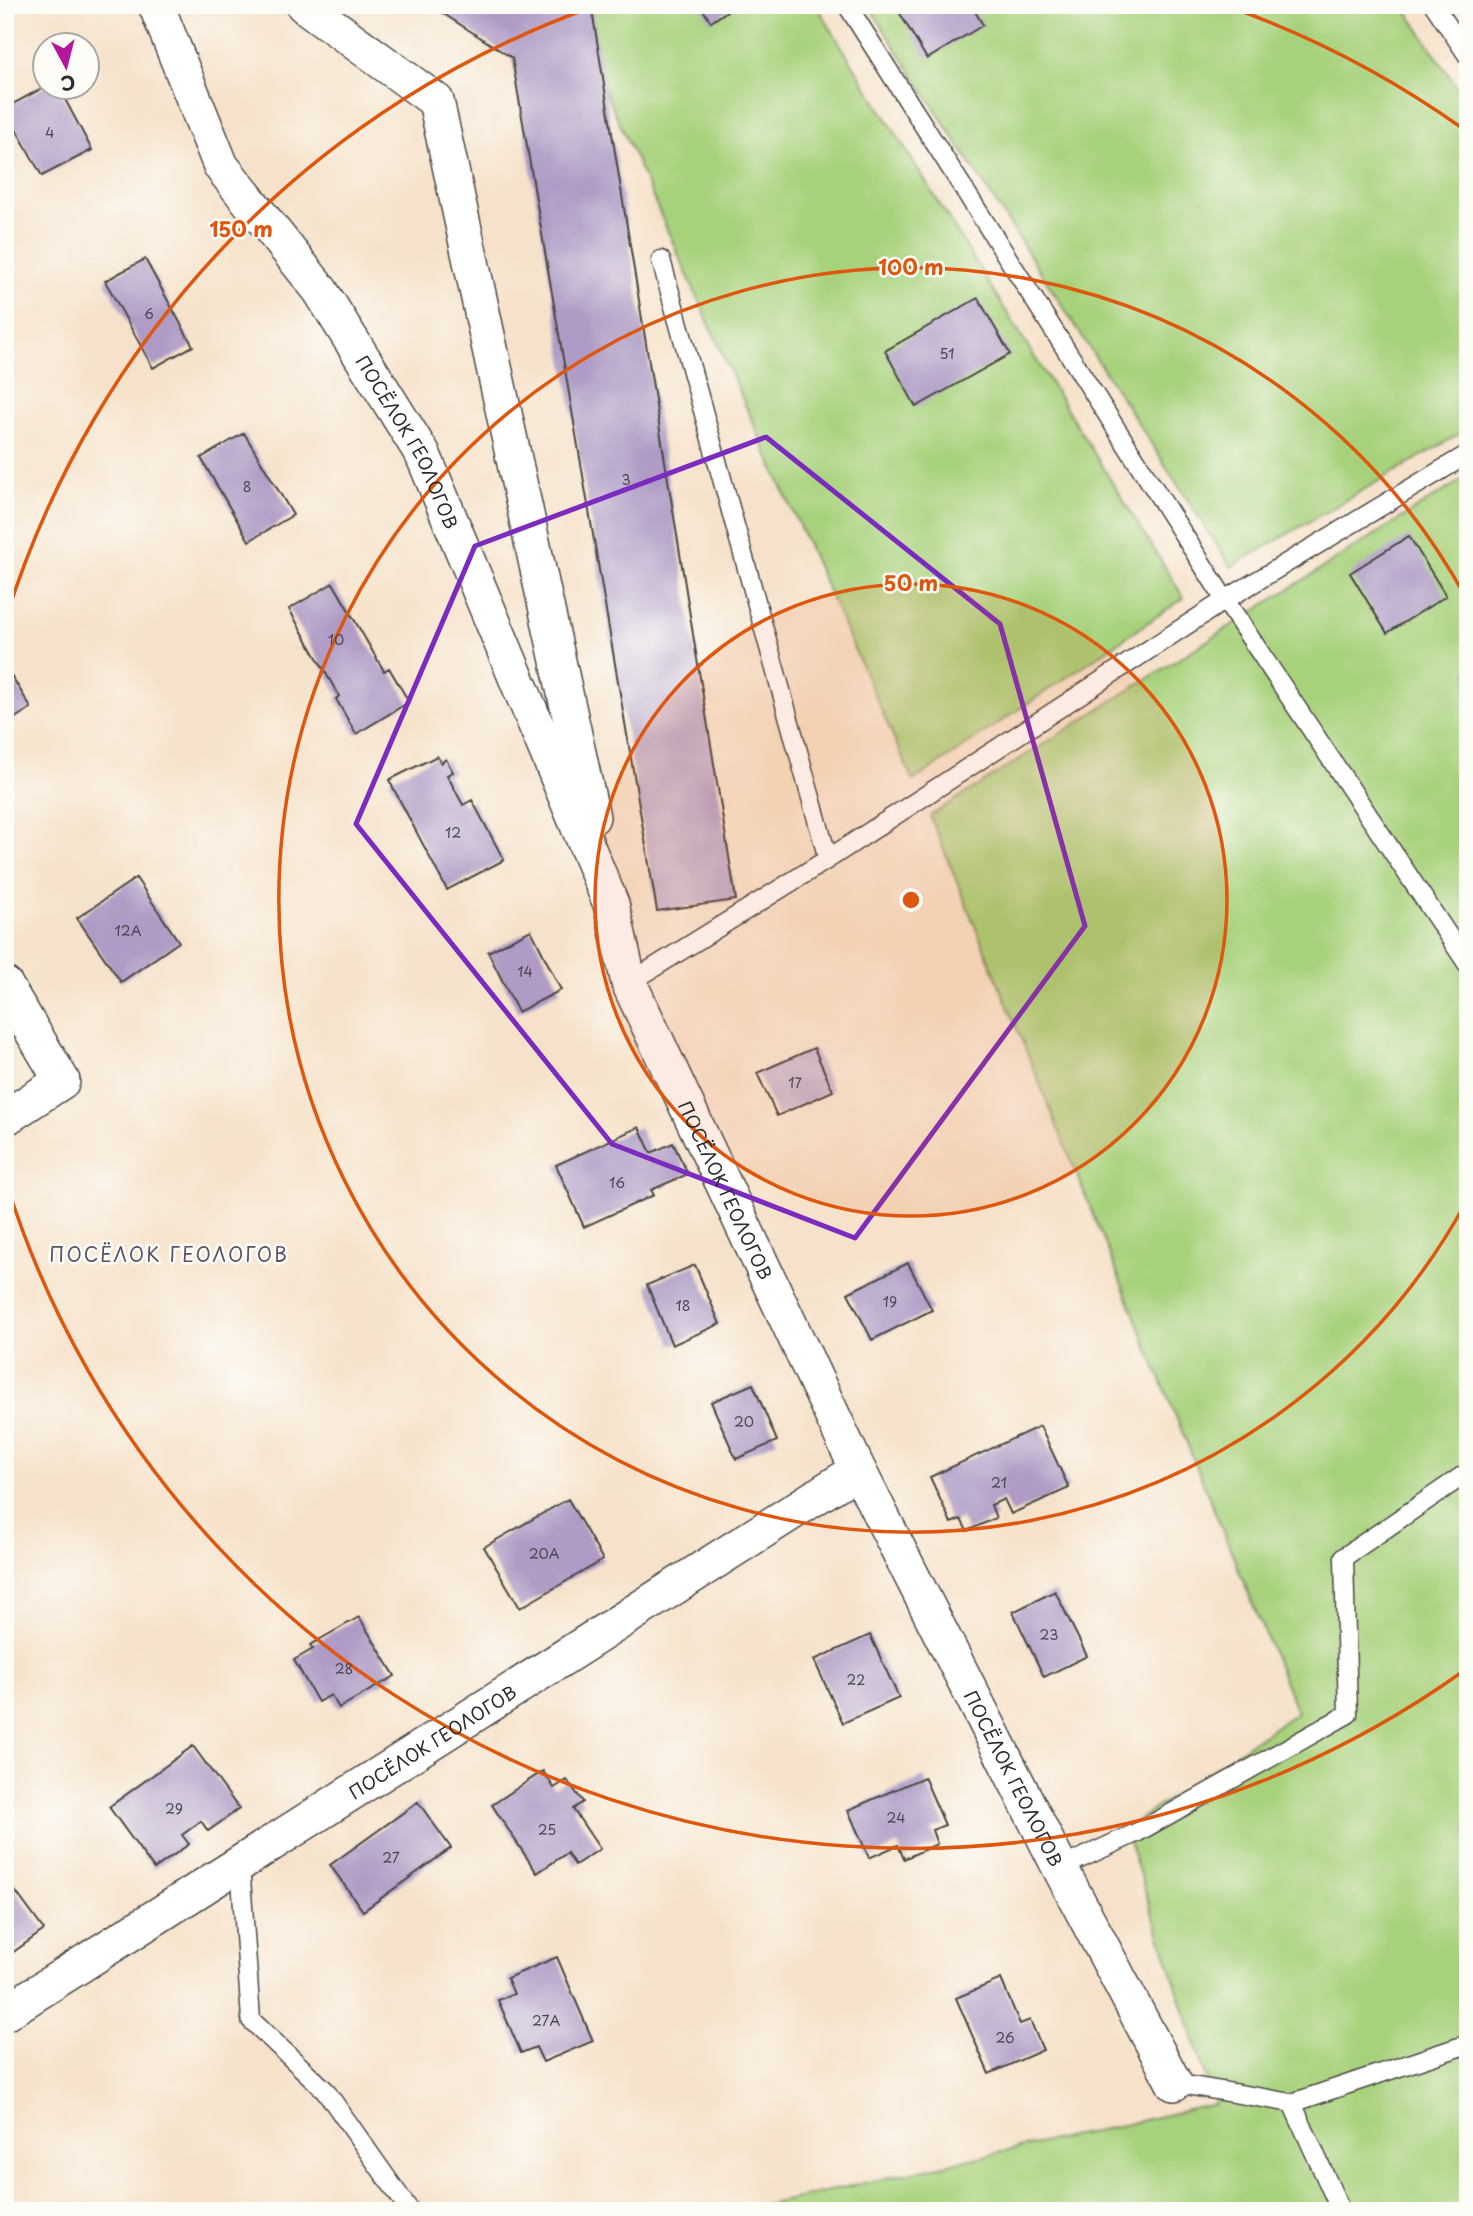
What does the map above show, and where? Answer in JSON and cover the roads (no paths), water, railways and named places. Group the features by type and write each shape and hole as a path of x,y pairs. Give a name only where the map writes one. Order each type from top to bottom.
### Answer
{"street":[{"name":"ПОСЁЛОК ГЕОЛОГОВ","path":"157,5 221,166 320,290 423,455 611,904"},
{"name":"ПОСЁЛОК ГЕОЛОГОВ","path":"304,5 436,101 629,983 858,1470 1060,1868 1174,2083"},
{"path":"5,985 62,1082 5,1118"},
{"name":"ПОСЁЛОК ГЕОЛОГОВ","path":"5,2013 858,1470"}],"lane":[{"path":"847,5 1224,600 1468,965"},
{"path":"1434,5 1468,56"},
{"path":"662,260 828,859"},
{"path":"629,983 828,859 1224,600 1468,454"},
{"path":"1060,1868 1138,1832 1348,1714 1344,1557 1468,1472"},
{"path":"240,1864 251,2020 325,2090 410,2211"},
{"path":"1174,2083 1292,2103 1468,2044"},
{"path":"1292,2103 1341,2211"}],"district":[{"name":"ПОСЁЛОК ГЕОЛОГОВ","path":"169,1254"}]}
